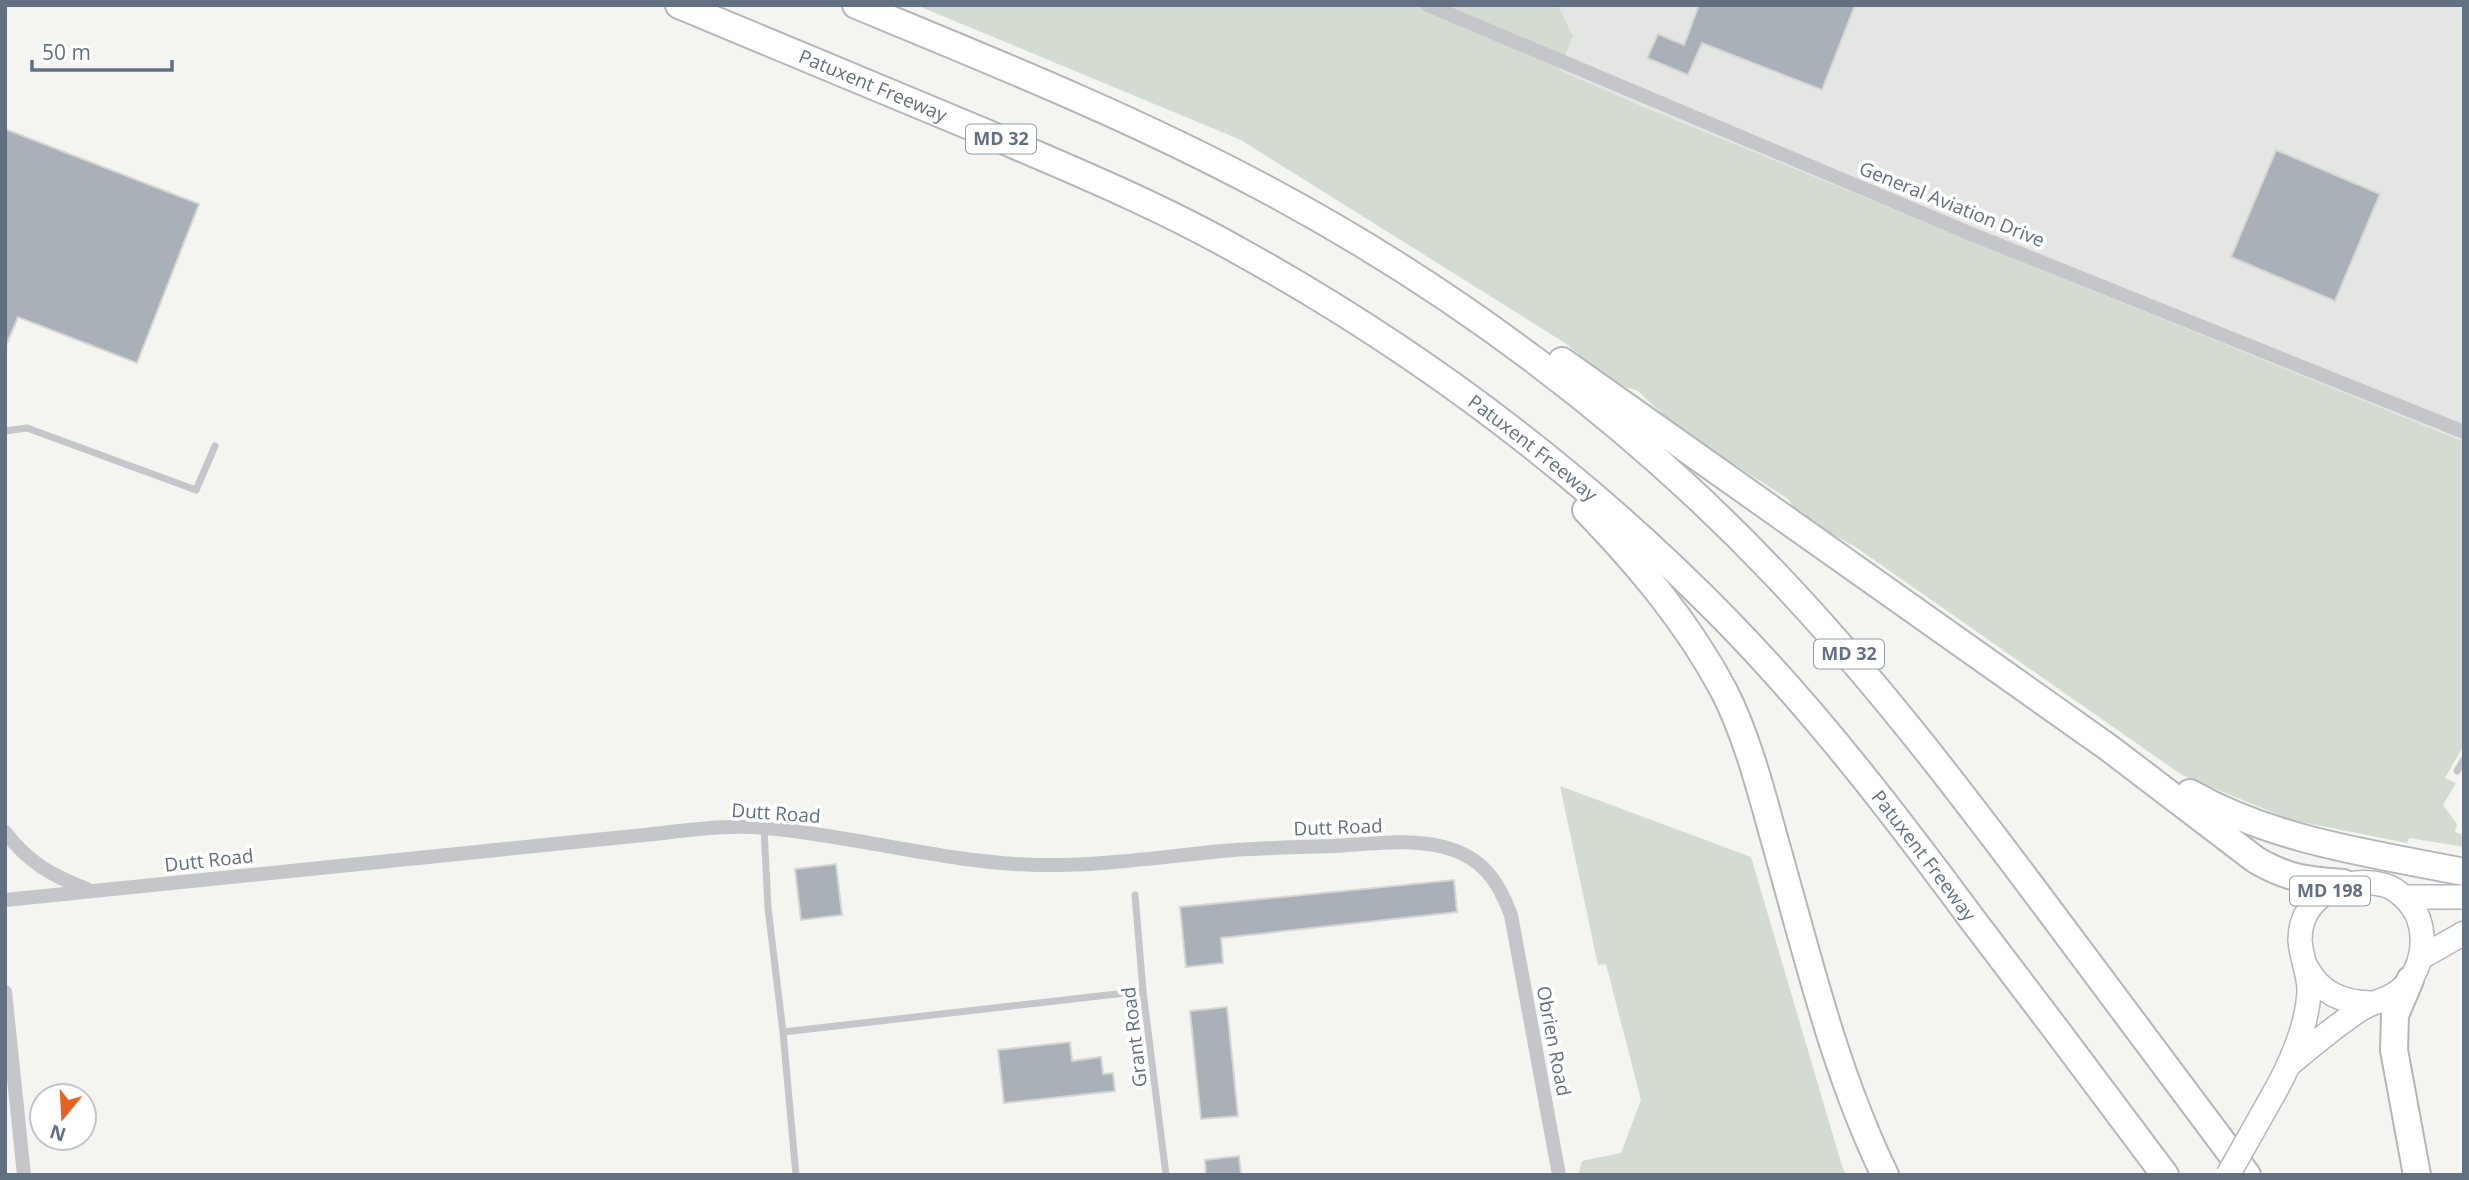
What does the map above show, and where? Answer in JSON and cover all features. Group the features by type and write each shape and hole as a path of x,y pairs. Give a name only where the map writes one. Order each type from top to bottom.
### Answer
{"highway":[{"name":"Patuxent Freeway","path":"679,5 1023,149 1237,249 1408,354 1506,423 1657,552 1799,700 1888,806 2165,1175"},
{"name":"MD 32","path":"856,5 1174,143 1348,235 1547,370 1627,435 1702,502 1773,572 1851,657 1938,762 2247,1175"},
{"path":"1348,235 1444,288 1557,357 2109,748 2256,860 2280,874 2302,880 2343,883"},
{"path":"1313,294 1497,435 1580,503 1667,600 1702,652 1725,693 1756,772 1841,1071 1885,1175"},
{"path":"2109,748 2216,808 2266,828 2309,841 2464,872"},
{"path":"2416,968 2395,1015 2394,1050 2417,1175"}],"main road":[{"name":"MD 198","path":"2228,1175 2291,1063 2306,1012 2309,990 2300,938 2307,912 2321,896 2343,883 2366,881 2389,887 2404,897 2464,897"},
{"path":"2404,897 2416,913 2422,931 2416,968"},
{"name":"MD 198","path":"2291,1063 2336,1026 2370,1003 2392,995 2416,968 2464,933"},
{"path":"2303,960 2314,981 2331,995 2349,1002 2370,1003"}],"street":[{"name":"General Aviation Drive","path":"1428,5 1969,233 2464,432"},
{"name":"Dutt Road","path":"5,900 739,827 849,838 938,856 997,864 1117,862 1226,851 1366,844 1431,844 1463,854 1494,878 1511,915"},
{"path":"5,832 15,845 56,878 92,891"},
{"name":"Obrien Road","path":"1511,915 1559,1175"},
{"path":"5,992 24,1175"}],"lane":[{"path":"5,430 27,428 196,489 215,446"},
{"path":"2457,771 2464,759"},
{"path":"764,828 768,908 796,1175"},
{"name":"Grant Road","path":"1135,895 1143,991 1166,1175"},
{"path":"783,1032 1143,991"}],"shaded area":[{"path":"916,5 1558,5 1573,36 1559,70 1641,106 2464,442 2464,745 2445,778 2456,783 2443,805 2457,824 2455,832 2464,835 2464,847 2409,838 2407,843 2291,820 2182,775 1857,548 1797,514 1788,499 1676,427 1638,391 1614,383 1565,343 1241,140"},
{"path":"1558,5 2464,5 2464,467 1547,95 1573,36"},
{"path":"1560,786 1751,857 1846,1175 1578,1175 1582,1161 1621,1153 1641,1100 1606,964 1598,965"}],"building":[{"path":"1699,5 1855,5 1822,90 1702,43 1688,75 1647,58 1658,34 1684,45"},
{"path":"5,129 199,204 137,363 18,317 5,348"},
{"path":"2276,150 2380,194 2335,301 2231,257"},
{"path":"836,864 842,915 801,920 795,869"},
{"path":"1454,880 1457,912 1221,938 1223,963 1186,967 1180,907"},
{"path":"1227,1007 1238,1116 1201,1119 1190,1011"},
{"path":"1070,1042 1072,1061 1101,1057 1103,1074 1113,1073 1115,1091 1004,1103 998,1050"},
{"path":"1239,1156 1241,1175 1206,1175 1205,1160"}]}
